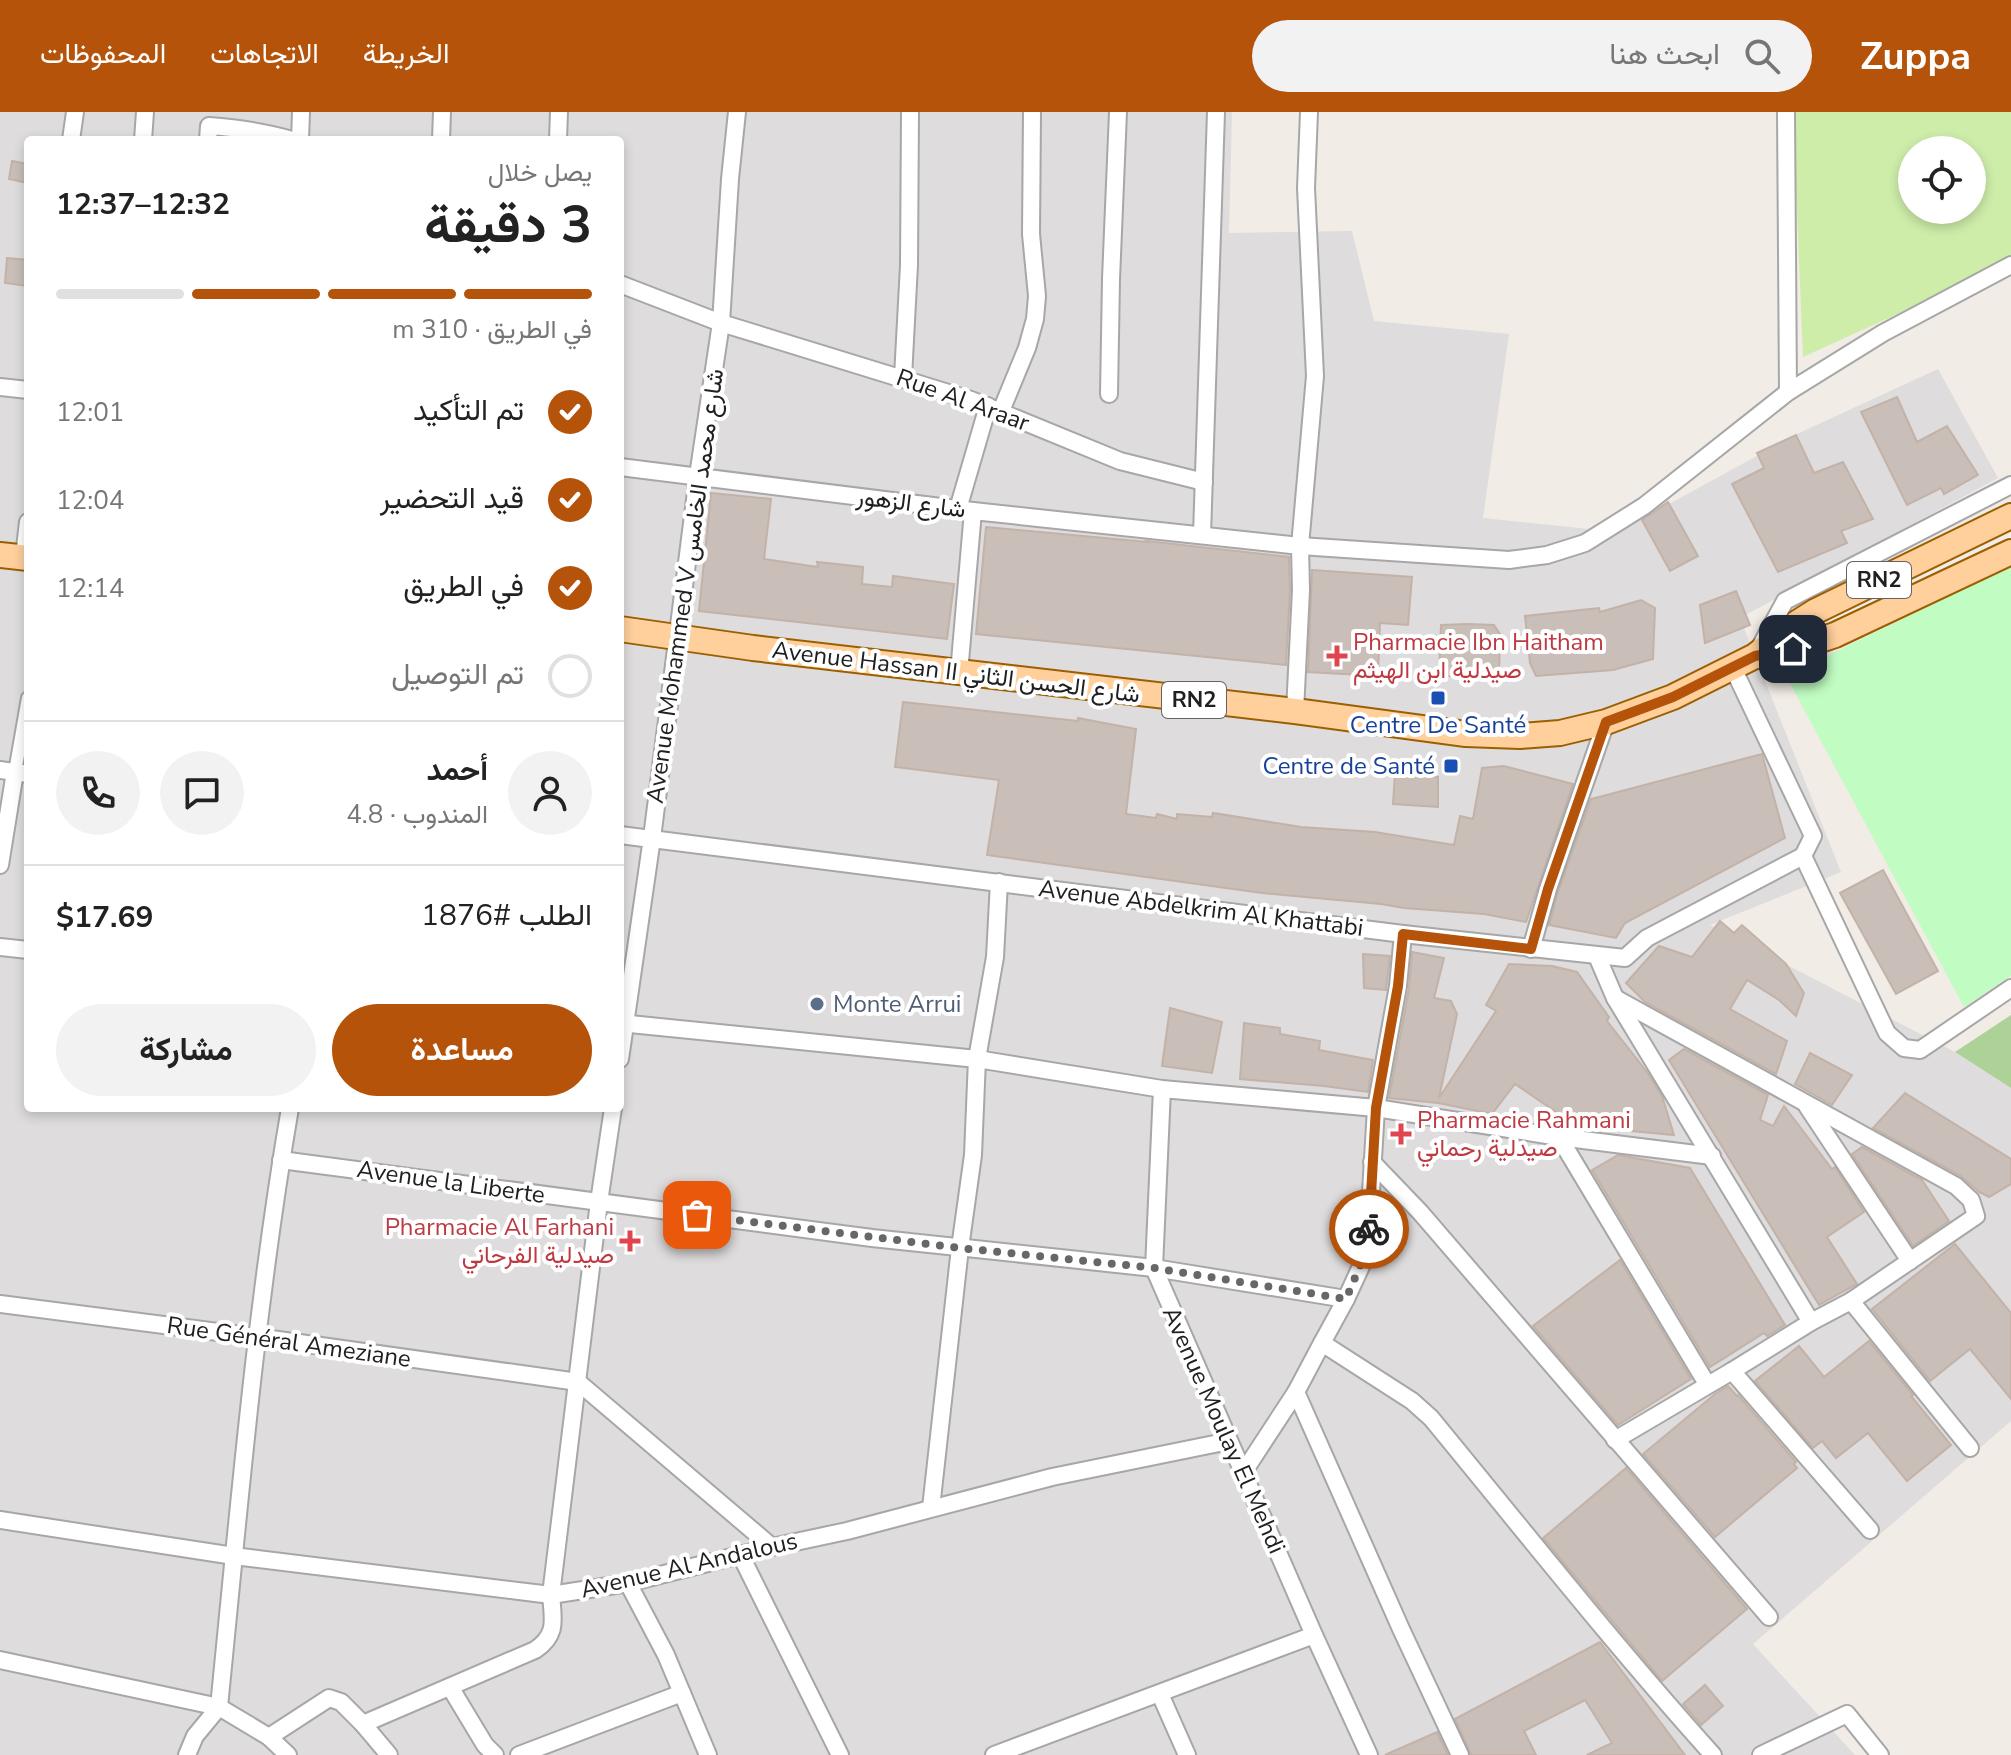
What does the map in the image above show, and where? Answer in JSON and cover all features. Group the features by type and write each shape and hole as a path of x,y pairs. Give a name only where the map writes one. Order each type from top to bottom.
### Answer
{"main road":[{"name":"Avenue Hassan II شارع الحسن الثاني","path":"624,629 753,648 1466,734 1520,736 1560,733 1606,722 1673,697 1755,656 1816,611 2011,516"},
{"name":"Avenue Hassan II شارع الحسن الثاني","path":"1755,656 1793,649 1835,635 2011,552"}],"street":[{"path":"72,136 75,112"},
{"path":"143,136 145,112"},
{"path":"300,136 301,112"},
{"path":"441,136 442,112"},
{"path":"558,136 559,112"},
{"name":"Avenue Mohammed V شارع محمد الخامس","path":"624,1011 652,838 698,476 721,323 737,112"},
{"path":"903,377 909,265 910,112"},
{"path":"959,673 966,510 995,409 1027,348 1035,319 1037,279 1031,234 1032,112"},
{"path":"1109,394 1118,112"},
{"path":"1202,535 1216,112"},
{"path":"1295,711 1300,546 1315,376 1306,188 1309,112"},
{"path":"1786,112 1788,392"},
{"path":"209,126 277,136"},
{"name":"شارع الزهور","path":"624,467 966,510 1300,546 1509,560 1547,555 1585,543 1644,506 1788,392 1883,333 2011,265"},
{"name":"Rue Al Araar","path":"624,286 721,323 903,377 995,409 1120,461 1204,482"},
{"path":"0,387 24,390"},
{"path":"1755,656 1785,601 2011,485"},
{"path":"17,557 24,535"},
{"path":"1733,668 1813,836 1803,856 1887,1033 1904,1048 1920,1050 2011,988"},
{"path":"0,865 24,719"},
{"path":"1531,949 1548,889 1606,722"},
{"name":"Avenue Abdelkrim Al Khattabi","path":"624,835 1403,934 1625,958 1647,938 1803,856"},
{"path":"931,1508 973,1155 977,1059 995,957 999,882"},
{"path":"1243,1473 1296,1392 1363,1262 1368,1243 1376,1108 1398,986 1403,934"},
{"path":"0,947 24,950"},
{"path":"1597,956 1615,998 1811,1322"},
{"path":"1615,998 1956,1186 1971,1200 1976,1216 1851,1301 1615,1440"},
{"path":"624,1023 977,1059 1162,1089 1376,1108 1559,1137 1712,1156"},
{"name":"Avenue Moulay El Mehdi","path":"1162,1089 1154,1268 1369,1755"},
{"path":"1806,1104 1910,1261"},
{"path":"187,1755 195,1736 219,1707 257,1337 289,1112"},
{"path":"363,1724 535,1650 543,1645 553,1630 551,1595 612,1112"},
{"path":"1559,1137 1707,1384"},
{"name":"Avenue la Liberte","path":"281,1160 960,1248 1154,1268 1346,1299"},
{"path":"1372,1162 1420,1212 1769,1617"},
{"path":"1851,1301 1970,1448"},
{"name":"Rue Général Ameziane","path":"0,1304 578,1382"},
{"path":"1322,1343 1412,1401 1431,1418 1647,1680 1713,1755"},
{"path":"1732,1371 1870,1530"},
{"path":"578,1382 772,1547"},
{"path":"1296,1392 1460,1755"},
{"name":"Avenue Al Andalous","path":"0,1520 234,1556 551,1595 628,1583 847,1531 1062,1475 1229,1441"},
{"path":"740,1554 840,1755"},
{"path":"628,1583 666,1655 708,1755"},
{"path":"1005,1753 1314,1635"},
{"path":"0,1660 219,1707 269,1737 288,1755"},
{"path":"450,1687 485,1745 495,1755"},
{"path":"519,1755 682,1693"},
{"path":"1160,1694 1187,1755"},
{"path":"269,1737 329,1698 337,1699 389,1755"},
{"path":"1761,1755 1847,1714 1880,1755"}],"shaded area":[{"path":"0,112 1232,112 1229,233 1352,231 1374,321 1509,334 1483,518 1618,532 1795,435 1938,369 1998,478 1740,618 1841,872 1710,925 1955,1052 2011,1088 2011,1421 1753,1644 1855,1755 0,1755"}],"green space":[{"path":"1793,112 2011,112 2011,262 1803,357"},
{"path":"2011,566 2011,976 1964,1007 1786,676"},
{"path":"2011,1015 2011,1088 1955,1052"}],"building":[{"path":"12,161 24,163 24,182 9,179"},
{"path":"7,258 24,260 24,285 5,283"},
{"path":"1897,397 1917,442 1947,426 1978,475 1944,494 1941,488 1907,505 1861,412"},
{"path":"1796,435 1814,473 1843,462 1873,519 1841,531 1847,543 1778,572 1732,484 1764,468 1757,453"},
{"path":"711,493 771,499 764,559 818,567 817,562 863,567 862,584 892,587 893,576 954,584 947,639 699,611"},
{"path":"1668,502 1698,556 1670,571 1642,520"},
{"path":"986,527 1289,557 1286,665 976,634"},
{"path":"1312,570 1412,577 1408,625 1380,623 1378,676 1308,672"},
{"path":"1736,591 1750,625 1705,643 1700,605"},
{"path":"1641,600 1655,608 1653,659 1613,670 1536,676 1530,663 1525,616 1599,608 1600,612"},
{"path":"1441,625 1494,625 1500,634 1499,677 1439,676"},
{"path":"903,702 1078,721 1078,718 1136,729 1126,814 1156,818 1157,814 1177,819 1177,814 1212,817 1213,813 1301,827 1375,832 1454,845 1460,816 1473,819 1482,768 1504,766 1573,784 1526,922 1484,914 1262,893 987,855 999,780 895,767"},
{"path":"1762,754 1785,838 1625,923 1616,938 1549,925 1591,799"},
{"path":"1395,773 1438,777 1438,807 1393,804"},
{"path":"1883,870 1938,971 1896,994 1840,893"},
{"path":"1720,921 1734,933 1742,925 1786,964 1804,993 1796,1016 1779,1000 1747,980 1730,1009 1787,1041 1776,1074 1645,1002 1626,983 1659,946 1692,957"},
{"path":"1412,952 1444,958 1434,998 1451,1001 1457,1014 1439,1098 1496,1011 1486,1005 1509,964 1552,966 1577,972 1609,1017 1607,1021 1662,1096 1674,1135 1599,1128 1565,1118 1515,1084 1492,1114 1438,1103 1389,1098 1409,988"},
{"path":"1363,954 1390,956 1386,990 1364,988"},
{"path":"1170,1008 1222,1022 1212,1073 1162,1066"},
{"path":"1244,1023 1280,1028 1280,1034 1320,1041 1319,1050 1373,1060 1368,1092 1240,1079"},
{"path":"1684,1049 1768,1095 1760,1120 1773,1126 1784,1106 1832,1169 1835,1167 1864,1212 1827,1237 1857,1284 1819,1305 1669,1060"},
{"path":"1810,1053 1852,1075 1832,1105 1795,1084"},
{"path":"1905,1093 2011,1159 2011,1184 1989,1197 1961,1176 1873,1128"},
{"path":"1862,1147 1922,1180 1949,1221 1913,1246 1852,1154"},
{"path":"1618,1155 1690,1168 1785,1325 1767,1336 1764,1333 1710,1367 1592,1170"},
{"path":"1955,1244 2011,1313 2011,1399 1970,1349 1930,1381 1872,1309"},
{"path":"1620,1260 1691,1379 1618,1425 1533,1326"},
{"path":"1869,1341 1951,1445 1907,1481 1868,1433 1836,1458 1822,1441 1813,1448 1755,1381 1799,1346 1824,1377"},
{"path":"1728,1386 1796,1462 1797,1468 1715,1537 1643,1454"},
{"path":"1626,1468 1747,1609 1662,1681 1543,1538"},
{"path":"1600,1642 1685,1755 1587,1755 1612,1743 1585,1700 1524,1731 1536,1755 1471,1755 1455,1719"},
{"path":"1705,1685 1723,1706 1701,1725 1683,1704"},
{"path":"1437,1732 1448,1755 1385,1755"}],"way so far":[{"path":"697,1215 872,1238 1154,1268 1346,1299 1366,1252 1369,1229"}],"place":[{"name":"Pharmacie Ibn Haitham صيدلية ابن الهيثم","path":"1337,656"},
{"name":"Centre De Santé","path":"1438,698"},
{"name":"Centre de Santé","path":"1451,766"},
{"name":"Monte Arrui","path":"817,1004"},
{"name":"Pharmacie Rahmani صيدلية رحماني","path":"1401,1134"},
{"name":"Pharmacie Al Farhani صيدلية الفرحاني","path":"630,1241"}],"route":[{"path":"1369,1229 1376,1108 1398,986 1403,934 1531,949 1548,889 1606,722 1673,697 1755,656 1793,649"}]}
